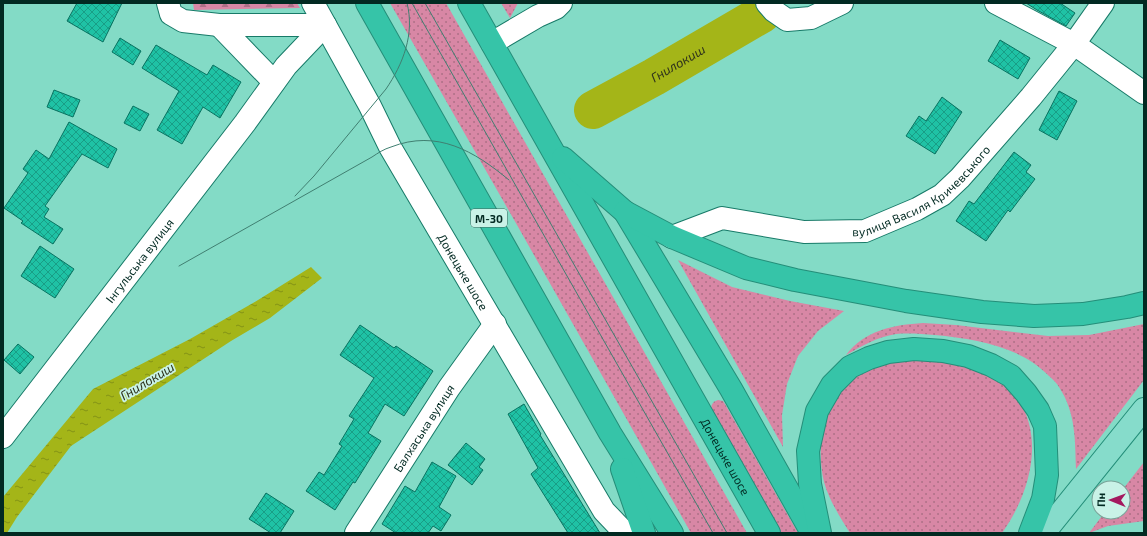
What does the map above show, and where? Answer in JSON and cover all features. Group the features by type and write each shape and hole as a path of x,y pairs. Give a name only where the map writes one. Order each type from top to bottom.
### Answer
{"highway":[{"name":"М-30","path":"367,3 610,434 672,533"},
{"name":"Донецьке шосе","path":"469,3 769,533"},
{"path":"551,148 626,212 672,237 746,268 795,280 906,301 982,312 1034,316 1076,315 1144,303"},
{"path":"626,212 730,389 812,533"},
{"path":"820,533 810,484 808,452 817,412 832,385 850,367 868,358 888,352 914,349 943,351 968,356 991,364 1011,376 1038,410 1045,426 1047,475 1044,499 1030,533"},
{"path":"610,434 644,533"}],"main road":[{"path":"1044,533 1144,409"}],"street":[{"path":"168,3 171,14 183,20 219,25 325,25"},
{"name":"Донецьке шосе","path":"313,3 370,106 390,147 604,511 625,533"},
{"path":"492,43 537,10 556,8 561,3"},
{"path":"767,3 774,11 787,20 811,18 842,3"},
{"path":"996,3 1074,44 1144,93"},
{"name":"вулиця Василя Кричевського","path":"672,237 722,218 804,232 865,231 942,195 960,178 1031,97 1074,44 1103,3"},
{"path":"219,25 274,82"},
{"name":"Інгульська вулиця","path":"3,437 136,265 286,66 325,25"},
{"name":"Балхаська вулиця","path":"356,533 449,388 494,324"}],"green space":[{"path":"193,3 297,3 300,8 194,10"},
{"path":"390,3 446,3 747,533 691,533"},
{"path":"501,3 518,3 510,18"},
{"path":"678,260 732,287 790,301 844,311 818,331 798,356 787,384 782,415 783,447"},
{"path":"923,323 956,325 1048,336 1089,335 1144,324 1144,380 1076,469 1074,427 1065,397 1055,382 1037,366 1011,351 966,339 935,335 896,334 882,337 870,342 846,355 862,340 880,330 901,325"},
{"path":"931,359 970,368 989,375 1013,391 1018,399 1028,420 1032,453 1026,487 1019,503 1002,533 850,533 829,495 824,482 822,469 821,442 823,429 832,403 839,392 855,376 876,366 905,360"},
{"path":"718,400 723,401 725,404 798,533 781,533 712,411 712,404"},
{"path":"1144,462 1144,521 1108,526 1089,533 1099,520 1131,520 1130,480"}],"water":[{"path":"311,267 322,278 270,318 231,341 71,446 17,517 7,533 3,533 3,497 93,389 190,339 253,303"}],"building":[{"path":"77,3 122,3 103,42 67,21"},
{"path":"1026,3 1060,3 1075,13 1066,26"},
{"path":"120,38 141,51 133,65 112,52"},
{"path":"1000,40 1030,58 1018,79 988,61"},
{"path":"156,45 207,75 213,65 241,82 220,118 203,107 182,144 157,130 179,91 142,68"},
{"path":"54,90 80,100 73,117 47,107"},
{"path":"1059,91 1077,101 1057,140 1039,130"},
{"path":"942,97 962,112 935,154 906,136 919,116 926,121"},
{"path":"133,106 149,114 140,131 124,123"},
{"path":"69,122 117,149 108,168 82,154 45,206 49,209 44,217 63,229 53,244 21,223 23,221 4,208 28,173 23,169 36,150 49,159"},
{"path":"1014,152 1031,165 1026,172 1035,179 1010,212 1008,210 986,241 956,221 969,201 974,204"},
{"path":"40,246 74,269 55,298 21,276"},
{"path":"360,325 394,348 396,346 433,371 404,416 385,404 368,433 381,441 355,483 353,482 335,510 306,491 319,472 324,475 342,446 339,444 354,419 349,416 374,378 340,355"},
{"path":"18,344 34,357 20,374 4,360"},
{"path":"524,404 541,434 540,435 600,533 568,533 531,474 538,468 508,414"},
{"path":"466,443 485,459 479,467 483,470 472,485 448,465"},
{"path":"432,462 456,476 439,507 451,515 441,531 433,526 428,533 396,533 382,524 405,486 415,492"},
{"path":"266,493 294,511 280,533 271,533 249,519"}],"waterway":[{"name":"Гнилокиш","path":"593,110 654,77 762,14"}],"tram line":[{"path":"295,196 314,176 386,89 398,69 406,48 408,37 409,15 407,3"},
{"path":"412,3 713,533"},
{"path":"425,3 727,533"},
{"path":"179,266 381,151 408,142 424,140 454,146 482,160 509,180"}]}
